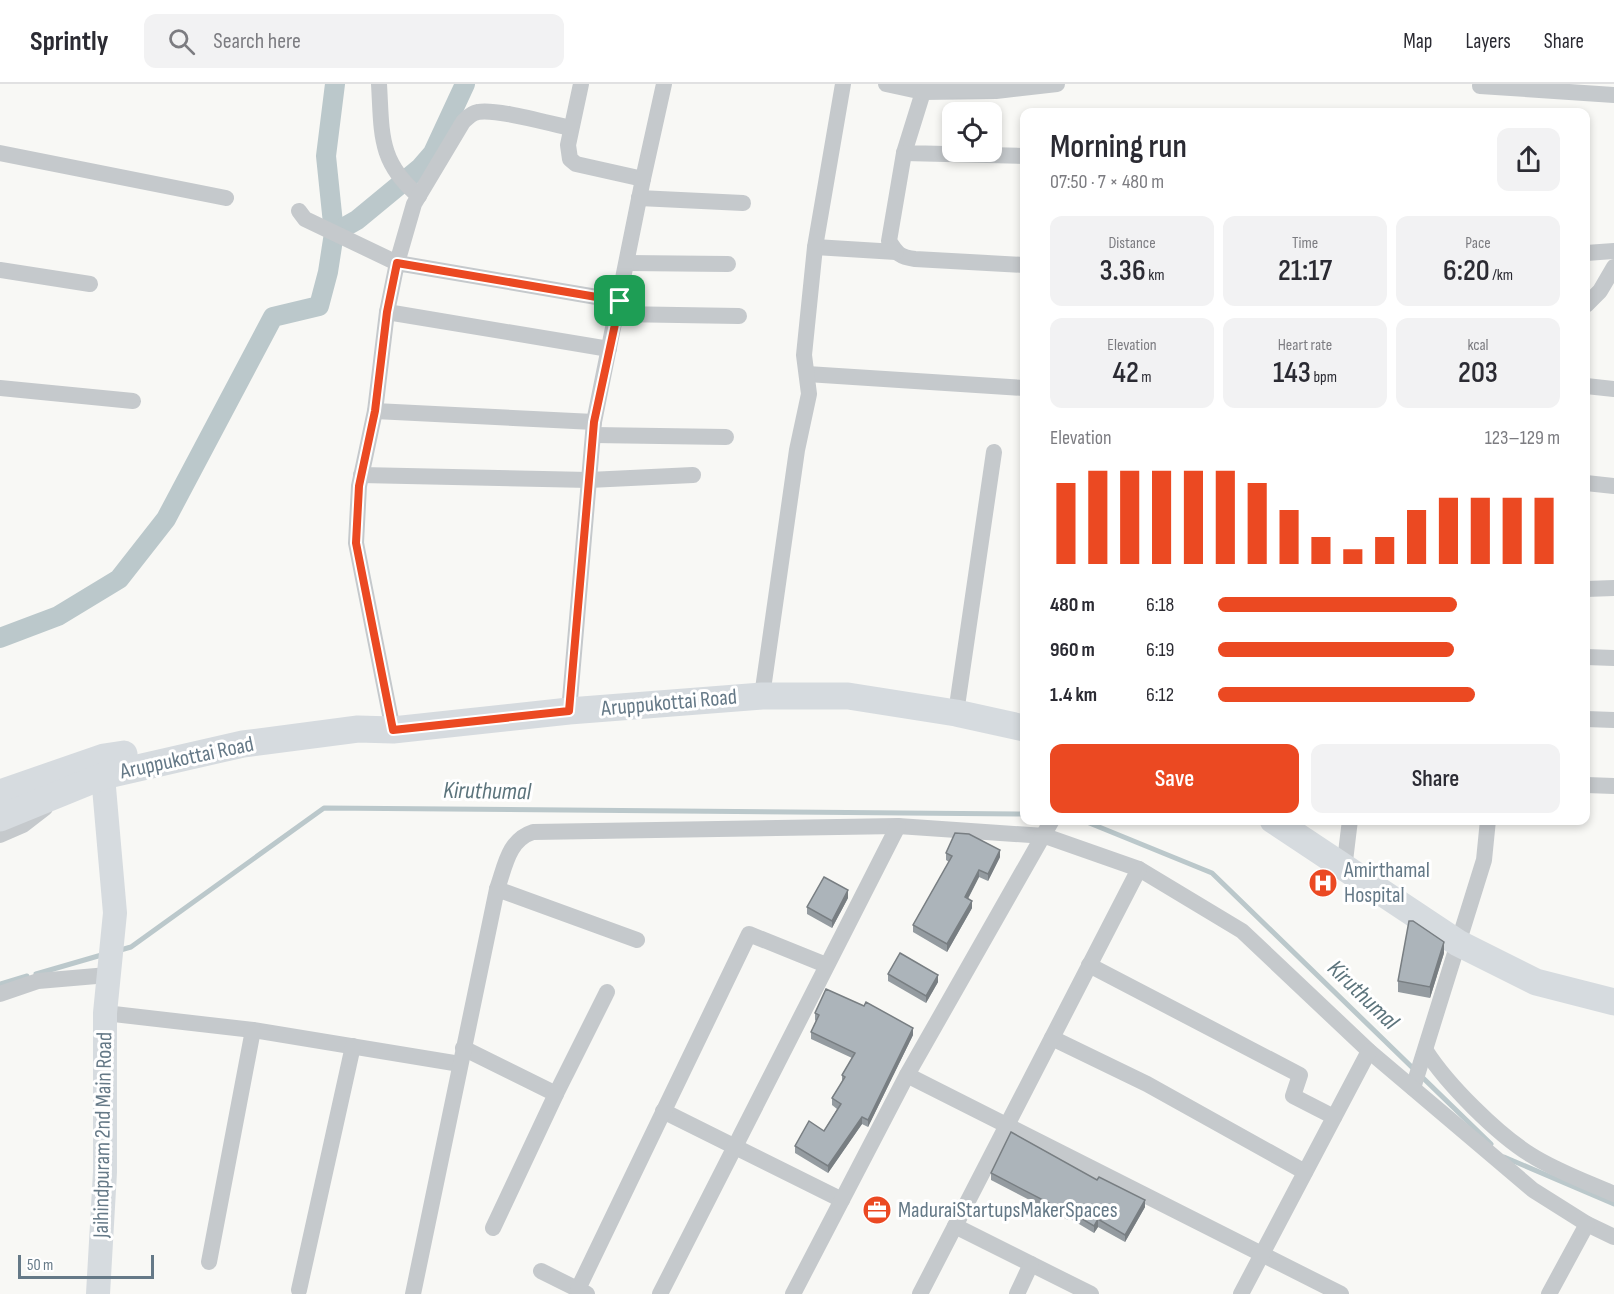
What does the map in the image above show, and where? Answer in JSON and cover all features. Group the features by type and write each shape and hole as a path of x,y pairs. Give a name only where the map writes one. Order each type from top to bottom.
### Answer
{"main road":[{"name":"Aruppukottai Road","path":"0,818 104,776 243,744 358,729 393,730 569,711 762,696 848,696 956,713 1020,727"},
{"path":"0,793 104,757 249,728 292,725 358,729"},
{"path":"1281,825 1458,944 1536,982 1614,1002"}],"street":[{"path":"379,84 382,135 392,168 413,191 414,204 397,263 387,312 375,411 361,475 356,543 393,730"},
{"path":"581,84 571,128 570,159 576,164 642,179"},
{"path":"569,711 594,429 642,179 664,84"},
{"path":"762,696 797,450 809,394 804,355 815,247 843,84"},
{"path":"892,85 923,92 996,91 1057,84"},
{"path":"1480,86 1614,95"},
{"path":"923,92 904,153 889,241 901,257 1020,265"},
{"path":"413,191 463,122 470,115 479,111 571,128"},
{"path":"0,153 226,198"},
{"path":"904,153 1020,156"},
{"path":"639,198 743,203"},
{"path":"299,211 305,219 397,263 618,308 739,316"},
{"path":"815,247 896,252"},
{"path":"1590,253 1614,251"},
{"path":"627,263 728,264"},
{"path":"1590,301 1600,291 1614,267"},
{"path":"0,270 90,284"},
{"path":"387,312 609,349"},
{"path":"807,374 1020,388"},
{"path":"1590,386 1614,389"},
{"path":"0,388 133,401"},
{"path":"375,411 726,437"},
{"path":"956,713 994,452"},
{"path":"361,475 589,480 693,475"},
{"path":"1590,483 1614,486"},
{"path":"1590,588 1614,588"},
{"path":"1590,657 1614,658"},
{"path":"1590,719 1614,720"},
{"name":"Jaihindpuram 2nd Main Road","path":"96,1294 105,1172 105,1013 115,913 104,776"},
{"path":"1590,785 1614,786"},
{"path":"0,835 24,825 41,813 54,798"},
{"path":"1344,869 1349,825"},
{"path":"1415,1084 1484,860 1488,825"},
{"path":"660,1294 734,1144 898,826"},
{"path":"413,1294 461,1056 498,889 512,845 520,836 532,832 898,826 1049,827 1139,869 1242,931 1369,1051 1415,1084 1533,1190 1587,1224 1614,1237"},
{"path":"793,1294 907,1075 1049,827"},
{"path":"920,1294 1139,869"},
{"path":"498,889 637,940"},
{"path":"541,1271 583,1292 663,1111 749,934 826,965"},
{"path":"1089,965 1300,1075 1293,1096 1334,1117"},
{"path":"0,994 38,981 108,975"},
{"path":"494,1227 607,992"},
{"path":"105,1013 253,1030 353,1046 461,1056 556,1094"},
{"path":"209,1262 253,1030"},
{"path":"1052,1038 1147,1084 1305,1172"},
{"path":"299,1290 353,1046"},
{"path":"1241,1294 1369,1051"},
{"path":"1424,1057 1504,1135 1522,1148 1614,1194"},
{"path":"907,1075 1341,1294"},
{"path":"663,1111 734,1144 842,1200"},
{"path":"1550,1294 1587,1224"},
{"path":"955,1226 1091,1294"},
{"path":"1017,1294 1031,1264"}],"building":[{"path":"955,833 969,834 1000,850 988,874 979,870 965,897 972,901 947,944 913,925 952,856 946,853"},
{"path":"824,877 848,890 832,921 807,907"},
{"path":"1409,921 1413,921 1444,942 1430,987 1398,981"},
{"path":"900,953 938,975 926,996 888,974"},
{"path":"826,989 864,1006 866,1002 913,1028 868,1120 862,1117 828,1166 795,1146 809,1121 824,1131 841,1104 832,1098 845,1077 842,1075 855,1053 811,1032 819,1015 815,1013"},
{"path":"1011,1132 1097,1180 1099,1177 1145,1200 1125,1235 1098,1219 1094,1226 1069,1211 1068,1213 991,1173"}],"waterway":[{"path":"334,233 326,156 335,84"},
{"path":"0,638 58,616 119,579 166,519 273,317 319,306 328,272 334,233 357,220 420,168 433,153 465,84"},
{"name":"Kiruthumal","path":"117,951 131,947 324,808 1020,814"},
{"name":"Kiruthumal","path":"1094,825 1212,873 1491,1144"},
{"name":"Kiruthumal","path":"36,974 105,954"},
{"name":"Kiruthumal","path":"0,984 27,976"},
{"name":"Kiruthumal","path":"1504,1157 1614,1204"}],"place":[{"name":"Amirthamal Hospital","path":"1323,883"},
{"name":"MaduraiStartupsMakerSpaces","path":"877,1210"}],"route":[{"path":"397,263 620,301 594,422 569,711 393,730 364,593 356,543 359,486 375,411 387,312 397,263"}]}
